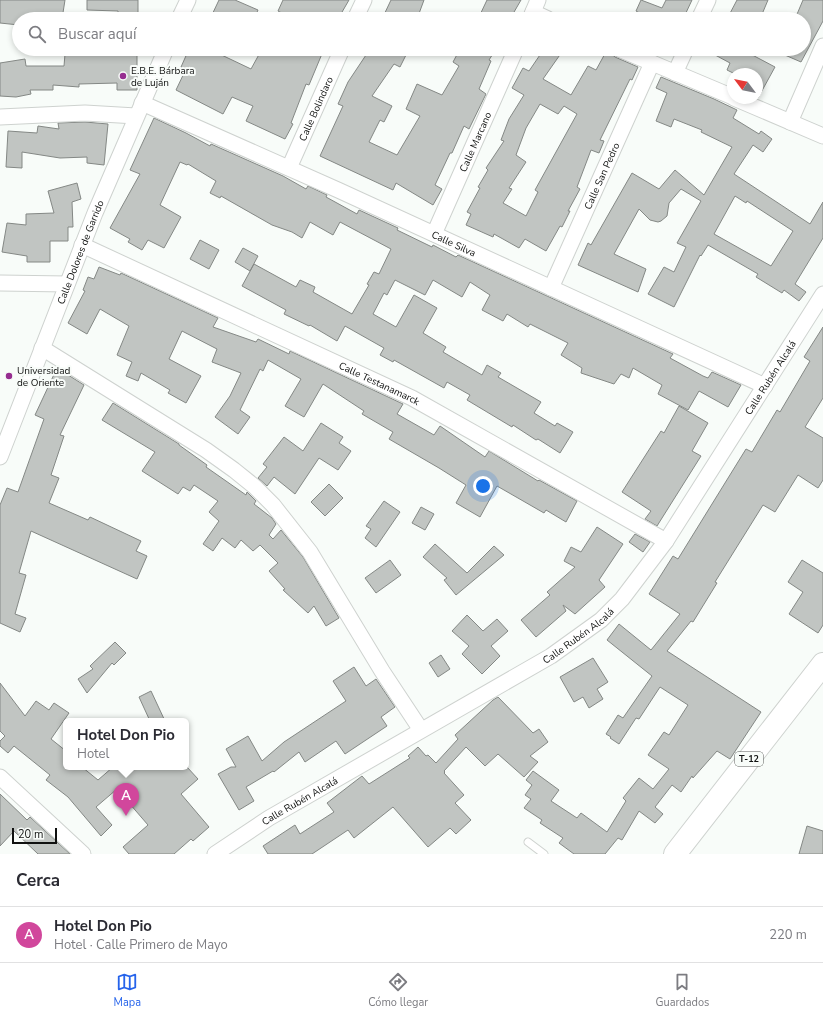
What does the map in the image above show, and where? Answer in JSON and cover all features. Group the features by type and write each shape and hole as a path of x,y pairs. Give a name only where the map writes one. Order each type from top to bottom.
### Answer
{"highway":[{"name":"T-12","path":"675,854 823,664"}],"street":[{"path":"182,12 188,0"},
{"path":"358,12 364,0"},
{"path":"702,12 708,0"},
{"path":"790,122 823,46"},
{"name":"Calle Dolores de Garrido","path":"0,457 82,245 163,56"},
{"name":"Calle Bolindaro","path":"289,168 339,56"},
{"name":"Calle Marcano","path":"434,234 513,56"},
{"path":"636,56 727,95"},
{"path":"675,73 683,56"},
{"name":"Calle San Pedro","path":"550,288 652,63"},
{"path":"748,104 823,136"},
{"path":"0,117 139,109"},
{"name":"Calle Silva","path":"139,109 289,168 765,386"},
{"name":"Calle Testanamarck","path":"82,245 412,398 666,541"},
{"path":"0,283 67,284"},
{"name":"Calle Rubén Alcalá","path":"215,854 269,818 550,656 601,620 622,599 641,576 666,541 765,386 821,303"},
{"path":"42,348 206,450 234,470 260,492 292,528 310,552 382,670 421,730"},
{"path":"0,777 83,854"}],"lane":[{"path":"528,842 544,854"}],"building":[{"path":"0,0 65,0 63,12 12,12 12,24 0,23"},
{"path":"87,0 138,0 138,12 87,10"},
{"path":"219,0 235,0 258,10 257,12 213,12"},
{"path":"283,0 349,0 342,12 278,11"},
{"path":"391,0 424,0 420,12 385,12"},
{"path":"487,0 521,0 514,12 481,12"},
{"path":"641,0 662,8 666,0 692,0 686,12 636,11"},
{"path":"737,0 768,0 763,12 731,12"},
{"path":"803,0 823,0 823,21 811,43 811,12 798,12"},
{"path":"65,56 137,56 137,90 117,90 117,83 79,84 79,87 53,85 53,90 30,90 31,94 16,97 0,96 0,63 25,59 26,66 64,66"},
{"path":"186,56 224,56 251,69 258,56 321,56 309,85 306,84 291,123 293,124 285,139 246,121 253,106 232,97 223,114 176,90 186,69 181,67"},
{"path":"365,56 406,56 400,67 394,64 372,96 392,106 384,122 380,120 369,142 397,155 420,116 406,109 417,84 442,95 459,66 453,62 456,56 492,56 489,60 491,61 479,89 486,94 469,129 464,126 452,153 450,153 435,185 442,189 433,205 396,183 393,190 320,156 343,106 338,104 348,82"},
{"path":"539,56 559,56 543,79 571,95 588,66 596,70 604,56 614,56 638,67 632,80 630,79 600,140 604,141 599,153 591,150 577,187 580,189 568,211 570,211 562,227 560,226 546,251 525,239 519,248 494,234 493,237 466,225 471,214 467,212 480,188 478,187 488,170 486,168 504,141 501,140 509,119 524,95 512,88 523,68 529,71","holes":["540,104 558,114 564,106 577,114 535,190 538,192 526,216 503,203 512,189 509,188 526,162 516,155 526,128"]},
{"path":"717,56 754,56 775,67 763,89 763,68 728,68 730,63"},
{"path":"787,56 804,56 801,62"},
{"path":"661,77 737,110 733,118 759,134 761,131 772,139 763,152 753,145 734,174 810,224 823,202 823,238 795,284 806,292 799,301 784,290 782,293 756,277 758,274 708,245 701,256 700,255 674,307 648,294 664,267 674,272 686,247 677,243 701,201 681,189 669,203 667,216 661,221 658,222 650,220 639,209 614,254 646,269 638,292 578,265 588,243 591,245 632,173 659,189 675,170 704,195 732,147 701,132 702,130 674,119 671,127 656,121 667,93 656,88","holes":["735,196 746,203 747,201 793,231 771,266 714,234"]},
{"path":"154,118 210,146 211,144 283,176 306,189 308,186 327,195 326,197 357,214 359,210 398,228 397,230 432,247 433,245 456,257 458,255 673,354 670,358 703,376 708,378 712,372 741,385 728,407 699,391 688,410 658,394 662,385 633,368 629,378 621,374 614,384 581,373 582,368 561,355 568,343 530,324 528,327 507,314 503,321 482,310 490,295 470,282 462,297 433,280 425,295 395,280 387,295 384,293 373,314 396,327 414,295 437,308 423,333 446,347 443,352 482,375 487,365 501,373 498,377 541,402 534,413 555,426 557,423 573,432 560,453 538,439 536,440 513,425 512,427 467,400 470,395 447,382 444,388 394,360 393,362 380,355 384,348 345,326 337,341 310,325 309,326 284,314 286,310 242,286 254,264 296,287 300,280 315,287 313,292 352,314 369,285 367,284 374,272 379,274 391,249 340,222 333,235 310,222 302,238 292,232 272,225 221,196 220,198 210,193 216,181 188,164 187,165 180,162 160,205 181,217 164,248 148,240 142,250 128,242 130,239 110,228 140,174 130,170"},
{"path":"85,122 108,124 104,165 87,163 87,157 60,158 22,152 22,168 6,167 8,131 37,133 38,126 59,129 58,123"},
{"path":"77,183 81,199 72,202 73,227 68,227 68,241 50,241 50,262 27,262 27,256 2,252 7,223 26,225 26,214 54,213 48,191"},
{"path":"200,240 219,250 209,269 190,259"},
{"path":"243,248 258,256 250,271 235,262"},
{"path":"99,267 120,275 121,273 218,318 213,327 256,342 258,339 289,354 290,351 403,404 397,414 434,435 440,426 485,457 489,451 538,481 539,480 577,501 566,522 546,510 544,513 497,486 480,517 456,503 466,485 389,439 393,432 362,414 364,411 323,384 304,417 285,406 301,379 268,360 263,371 260,369 240,410 250,417 238,434 215,417 230,396 241,373 212,362 217,349 182,331 169,359 201,376 186,403 168,393 170,390 141,373 138,381 126,376 132,362 117,355 129,326 100,309 87,334 68,323 85,291 83,290 88,277 94,279"},
{"path":"823,327 823,398 805,427 823,438 823,480 818,488 798,475 775,512 763,505 715,582 717,583 693,622 691,621 667,651 761,712 730,759 717,751 693,778 692,776 681,792 672,785 655,807 663,814 655,823 639,811 622,840 618,838 605,854 574,854 559,843 563,838 540,823 542,820 524,808 531,799 525,795 532,785 526,780 533,771 559,790 551,801 577,818 581,813 607,832 626,801 623,798 639,778 653,789 669,769 648,755 664,732 669,735 688,705 660,687 639,719 636,718 619,744 610,738 611,737 606,734 618,715 623,718 652,676 607,640 619,624 651,650 680,614 649,594 673,556 678,559 746,449 752,452 777,410 780,412 810,361 804,357"},
{"path":"57,368 84,385 60,435 64,436 51,475 59,478 49,503 88,520 90,517 141,541 136,551 147,556 137,579 31,531 19,573 26,575 15,614 26,618 20,632 0,623 0,505 7,488 18,492 44,419 35,415"},
{"path":"113,403 179,444 207,465 206,467 246,495 247,492 256,501 254,504 272,518 276,524 269,535 273,539 281,530 303,557 339,618 326,626 314,606 308,613 283,590 285,589 269,571 278,563 260,545 253,551 241,540 235,548 222,538 213,551 203,544 219,521 209,512 218,501 194,485 190,491 183,487 178,494 142,471 155,452 102,420"},
{"path":"679,406 708,423 692,451 701,456 657,526 645,519 651,511 622,492 661,431 664,433"},
{"path":"321,423 343,437 339,443 351,451 338,470 319,458 295,494 274,477 267,486 258,478 267,467 263,464 284,437 303,451"},
{"path":"329,484 343,498 325,516 311,502"},
{"path":"384,501 400,512 376,547 365,538 371,529 366,526"},
{"path":"421,507 434,514 425,530 412,523"},
{"path":"597,527 623,544 599,580 605,587 575,614 563,605 566,611 536,637 521,620 550,595 547,592 575,567 564,561 571,547 581,552"},
{"path":"635,534 650,542 643,552 629,542"},
{"path":"435,544 467,573 494,546 504,555 456,595 444,580 447,578 423,557"},
{"path":"390,560 401,575 376,593 365,578"},
{"path":"802,560 823,573 823,625 818,633 789,614 803,592 788,582"},
{"path":"467,615 483,631 497,619 508,631 491,646 500,656 482,674 462,654 469,646 452,631"},
{"path":"115,642 126,653 114,665 112,663 87,693 78,679 93,669 90,666"},
{"path":"441,655 450,669 438,677 429,663"},
{"path":"593,658 608,682 597,689 603,699 589,708 583,697 574,702 560,677"},
{"path":"354,667 366,686 376,679 395,707 381,717 387,726 345,754 336,741 305,762 299,752 274,772 273,771 246,787 254,801 239,810 218,774 231,767 236,767 226,749 248,736 262,761 284,742 346,701 333,681"},
{"path":"0,683 25,716 36,701 49,710 54,703 69,713 66,718 63,718 63,722 51,739 63,749 63,770 86,770 98,780 110,770 189,769 198,779 181,794 209,827 193,841 191,839 174,854 129,854 123,847 148,825 117,789 96,807 112,825 101,836 68,797 46,780 50,775 14,746 8,753 0,746 0,741 5,736 0,731"},
{"path":"151,691 164,718 149,718 139,697"},
{"path":"498,697 533,733 539,729 548,742 530,756 538,762 524,777 498,754 485,766 466,747 444,771 444,773 464,795 455,803 471,820 456,834 450,828 428,847 393,807 354,838 348,830 312,854 268,854 263,846 295,825 300,834 334,812 327,803 362,776 369,784 410,758 408,756 418,747 426,756 428,755 436,763 458,739 455,735"},
{"path":"0,794 27,820 30,817 70,854 38,854 14,831 0,846"},
{"path":"807,826 823,831 823,854 799,854"}],"place":[{"name":"E.B.E. Bárbara de Luján","path":"123,76"},
{"name":"Universidad de Oriente","path":"9,376"},
{"name":"Hotel Don Pio","path":"126,816"}]}
